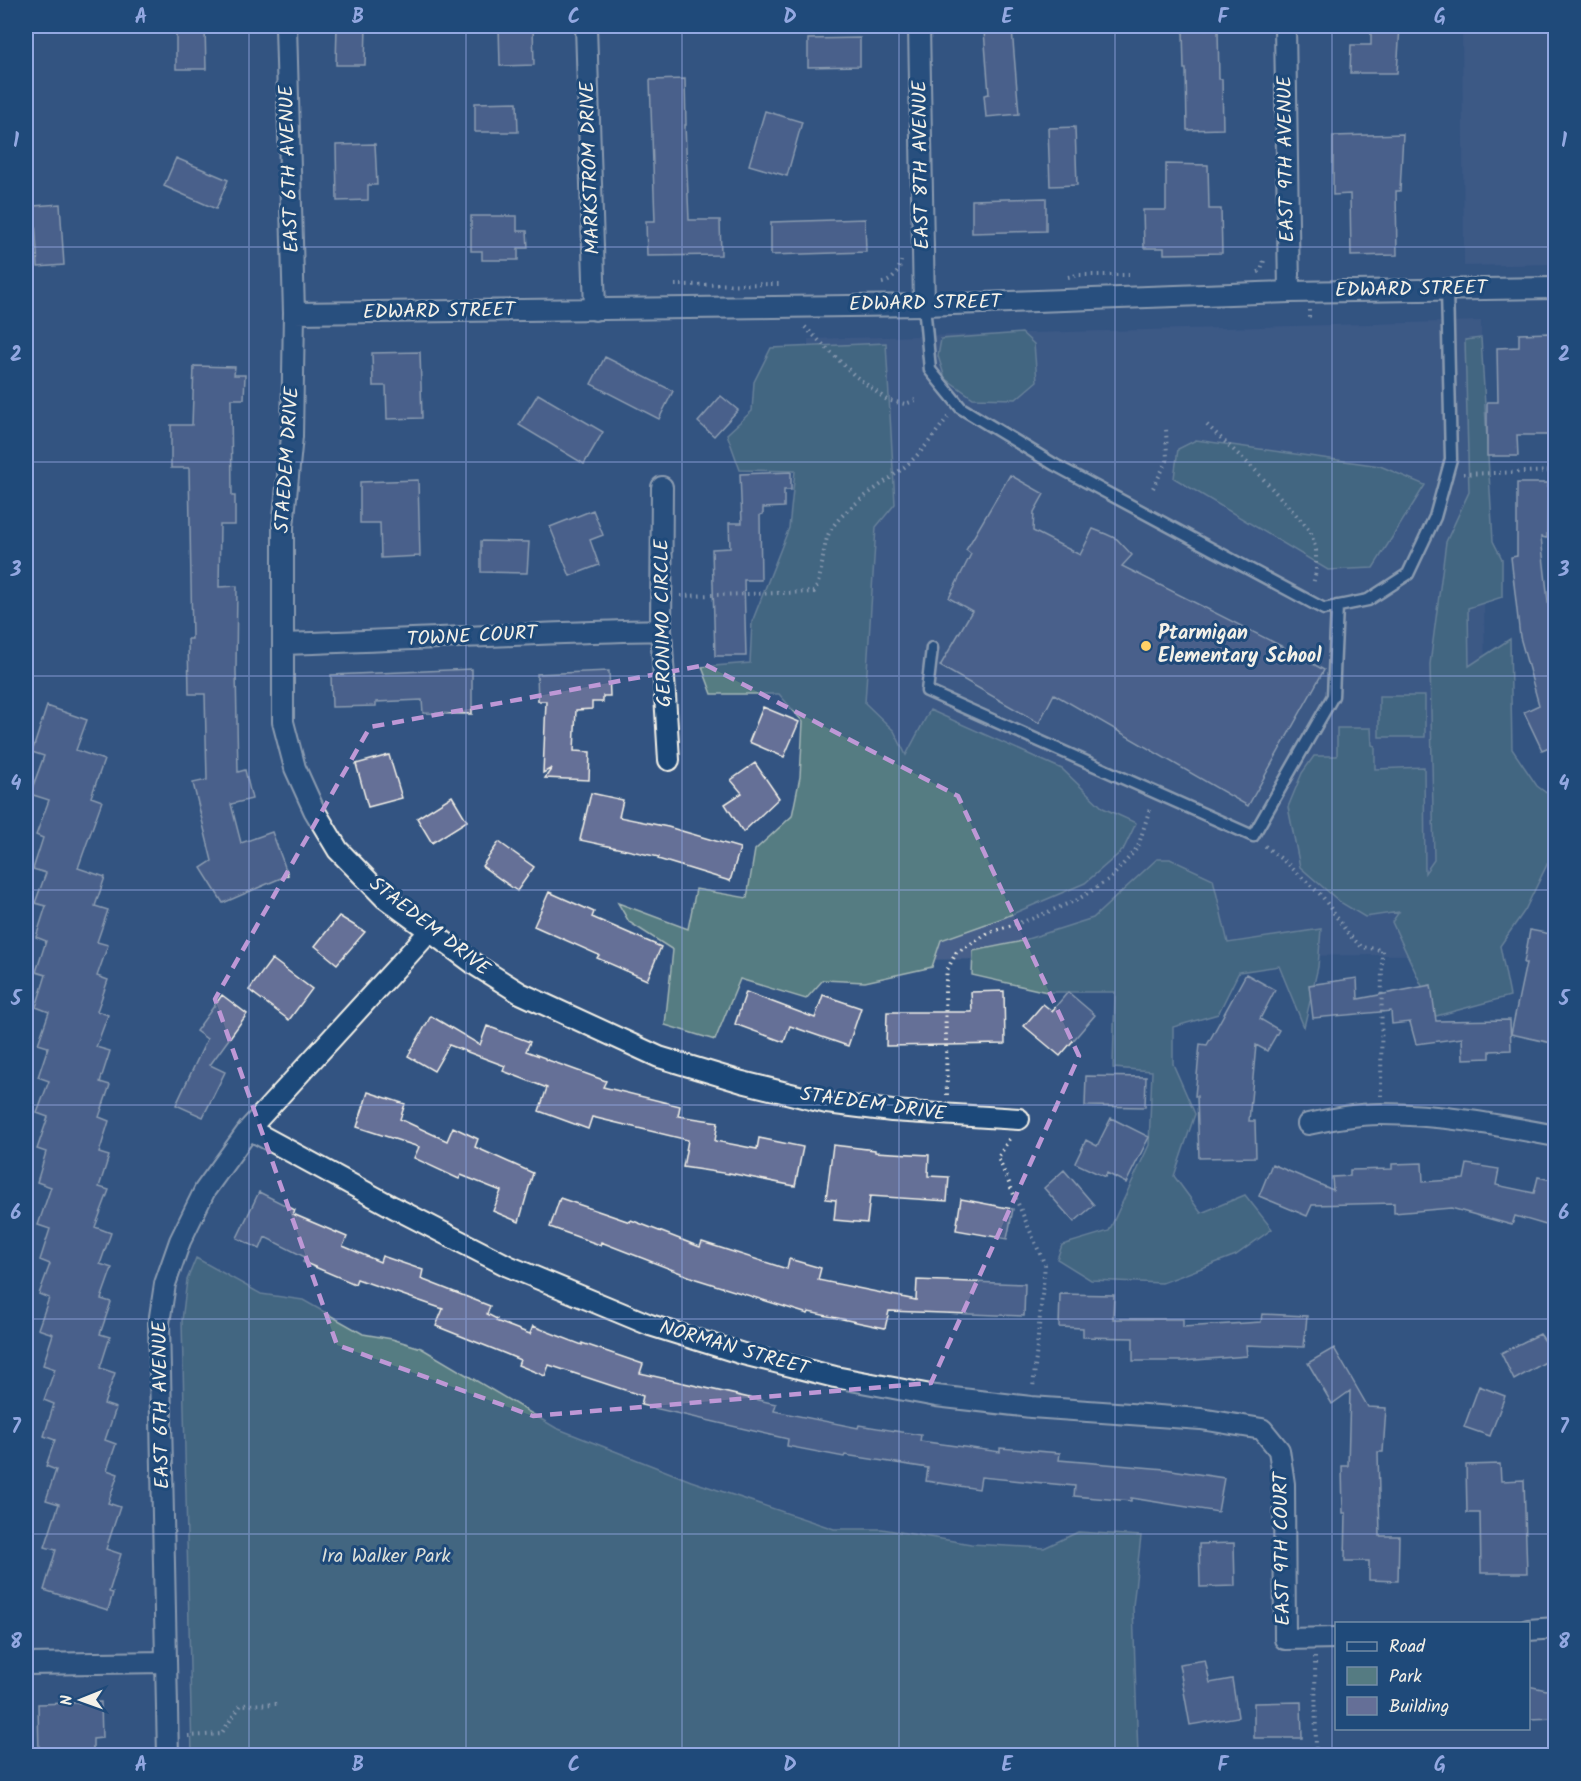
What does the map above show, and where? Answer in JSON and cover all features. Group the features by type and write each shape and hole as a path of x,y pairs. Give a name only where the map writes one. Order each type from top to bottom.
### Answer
{"street":[{"name":"EAST 6TH AVENUE","path":"286,26 294,314"},
{"name":"MARKSTROM DRIVE","path":"586,26 595,310"},
{"name":"EAST 8TH AVENUE","path":"919,26 924,305"},
{"name":"EAST 9TH AVENUE","path":"1285,26 1289,292"},
{"name":"EDWARD STREET","path":"294,314 924,305 1289,292 1556,288"},
{"name":"STAEDEM DRIVE","path":"294,314 292,436 283,526 284,722 295,768 314,810 338,850 385,898 477,966 520,993 659,1057 742,1082 827,1103 892,1111 1019,1119"},
{"name":"GERONIMO CIRCLE","path":"662,487 661,630 669,760"},
{"name":"TOWNE COURT","path":"283,644 661,630"},
{"name":"EAST 6TH AVENUE","path":"168,1755 159,1323 165,1284 180,1241 206,1190 249,1129 430,931"},
{"path":"1308,1124 1342,1117 1380,1114 1458,1118 1556,1136"},
{"name":"NORMAN STREET","path":"249,1129 508,1266 650,1325 743,1354 835,1377 936,1396 1031,1407 1201,1419 1262,1429"},
{"name":"EAST 9TH COURT","path":"1262,1429 1279,1450 1284,1484 1285,1639 1315,1639"},
{"path":"1530,1630 1556,1628"},
{"path":"1315,1639 1335,1638"},
{"path":"26,1664 166,1662"}],"lane":[{"path":"924,305 930,370 961,408 1055,465 1324,609 1368,600 1408,574 1435,517 1451,459 1447,289"},
{"path":"932,648 927,691 1253,836 1333,696 1337,606"}],"path":[{"path":"875,285 889,282 899,271 902,254"},
{"path":"675,285 783,284"},
{"path":"805,327 854,375 887,400 905,404 916,400"},
{"path":"662,597 814,592 818,585 829,533 843,514 910,462 958,404"},
{"path":"1206,425 1256,471 1310,530 1316,550 1313,585"},
{"path":"1153,488 1167,461 1166,426"},
{"path":"1447,474 1556,471"},
{"path":"947,1115 945,989 947,970 956,953 990,932 1077,900 1111,878 1138,848 1155,793"},
{"path":"1253,836 1322,896 1349,935 1362,947 1382,950 1380,1114"},
{"path":"1019,1119 998,1158 1045,1265 1031,1407"},
{"path":"1315,1639 1316,1755"},
{"path":"184,1736 221,1734 241,1705 278,1704"}],"highlighted area":[{"path":"706,665 958,796 1079,1056 931,1383 533,1416 337,1345 215,999 370,727"}],"shaded area":[{"path":"1462,26 1555,26 1555,264 1464,266"},
{"name":"Ptarmigan Elementary School","path":"1481,321 1488,954 807,961 808,339"}],"green space":[{"path":"1022,333 1034,344 1037,381 1016,399 973,398 945,378 938,356 941,339"},
{"path":"1481,338 1493,541 1502,559 1502,597 1468,608 1469,666 1510,639 1512,749 1537,786 1556,800 1555,848 1525,910 1500,946 1510,996 1436,1016 1392,922 1399,912 1365,917 1340,902 1300,867 1288,807 1302,773 1314,756 1337,756 1337,728 1371,728 1372,745 1375,746 1375,769 1424,767 1425,873 1434,860 1430,664 1446,542 1469,492 1465,340"},
{"path":"886,343 895,504 876,527 865,703 894,731 906,755 930,710 1062,769 1103,808 1136,823 1123,850 1085,883 1003,918 941,940 932,967 865,982 823,980 806,999 740,979 715,1040 665,1025 673,950 629,922 618,903 688,929 696,889 747,898 755,850 792,816 800,777 803,722 779,694 712,694 702,667 750,663 752,622 789,528 795,471 740,470 727,434 752,411 754,382 771,348"},
{"path":"1196,440 1380,466 1425,485 1373,568 1328,570 1174,478 1178,449"},
{"path":"1379,696 1425,696 1425,737 1379,737"},
{"path":"1157,859 1170,859 1213,879 1228,943 1321,929 1318,967 1304,1027 1279,966 1239,972 1218,1014 1173,1027 1173,1064 1195,1114 1174,1176 1201,1213 1245,1195 1272,1229 1236,1255 1162,1283 1091,1280 1057,1259 1062,1245 1109,1231 1149,1145 1152,1071 1113,1068 1115,992 1047,992 972,975 973,951 1018,942 1093,918"},
{"name":"Ira Walker Park","path":"196,1258 261,1294 303,1300 363,1334 392,1339 421,1348 556,1428 691,1481 834,1529 882,1529 971,1544 1044,1548 1078,1532 1141,1536 1133,1606 1138,1755 192,1755 182,1321 187,1280"}],"building":[{"path":"337,26 366,26 365,65 336,65"},
{"path":"499,26 533,26 534,65 500,66"},
{"path":"1371,26 1400,26 1397,73 1350,73 1351,45 1371,45"},
{"path":"176,27 205,27 206,69 176,69"},
{"path":"1012,29 1019,114 986,117 984,95 989,94 984,31"},
{"path":"1218,29 1223,129 1187,130 1183,30"},
{"path":"860,38 860,66 808,67 808,39"},
{"path":"685,79 689,220 720,220 721,255 647,256 646,221 655,221 650,80"},
{"path":"517,102 518,132 475,132 475,103"},
{"path":"765,111 802,122 787,176 749,165"},
{"path":"1075,127 1077,185 1050,186 1048,128"},
{"path":"1403,134 1400,191 1396,191 1397,255 1351,256 1350,194 1333,195 1333,136"},
{"path":"375,144 377,185 368,185 368,200 337,201 336,145"},
{"path":"176,158 228,180 216,209 164,186"},
{"path":"1166,164 1208,165 1209,209 1221,209 1222,253 1164,254 1164,248 1144,248 1143,210 1166,210"},
{"path":"1046,198 1046,231 972,233 972,200"},
{"path":"60,204 64,265 38,267 34,206"},
{"path":"471,216 517,216 517,231 527,231 528,248 518,248 518,260 482,260 482,251 471,251"},
{"path":"865,219 866,252 771,255 771,222"},
{"path":"1550,333 1551,435 1517,435 1518,456 1487,456 1487,402 1498,402 1497,348 1519,347 1519,334"},
{"path":"420,352 422,418 387,419 386,386 373,386 372,353"},
{"path":"605,357 673,391 659,419 591,384"},
{"path":"194,366 235,367 234,375 245,375 244,399 231,399 232,496 235,496 235,525 220,525 219,587 237,586 238,772 245,770 252,799 231,804 241,843 272,832 288,875 223,903 201,868 212,861 193,783 207,780 205,694 189,694 188,639 192,639 189,468 171,468 171,425 192,425"},
{"path":"538,394 603,432 584,464 519,425"},
{"path":"721,396 738,410 714,436 698,422"},
{"path":"791,472 791,490 784,490 784,507 763,508 763,514 760,515 761,580 744,580 746,656 715,656 712,549 730,548 729,523 742,523 740,474"},
{"name":"Ptarmigan Elementary School","path":"1010,475 1044,494 1034,512 1033,531 1080,555 1093,529 1117,539 1132,555 1122,566 1324,670 1248,806 1054,694 1039,723 940,666 972,611 949,598 971,554 966,550"},
{"path":"418,480 420,556 381,558 380,523 360,523 360,482"},
{"path":"1517,483 1548,483 1547,538 1541,537 1549,610 1556,633 1556,744 1542,750 1524,712 1539,705 1520,637 1511,557 1517,556"},
{"path":"593,510 603,535 590,540 599,565 570,576 550,527"},
{"path":"481,541 529,542 527,573 481,572"},
{"path":"472,669 472,714 423,713 422,700 376,702 376,706 332,707 331,675"},
{"path":"609,671 610,696 603,696 603,702 592,702 592,709 576,710 574,751 590,752 589,780 545,778 552,768 543,773 546,701 538,701 537,674"},
{"path":"47,706 87,720 76,750 104,760 91,797 102,801 78,868 105,877 95,906 108,910 97,942 108,945 97,976 108,980 97,1011 108,1015 96,1047 110,1051 100,1082 110,1085 99,1117 109,1121 99,1153 109,1156 99,1187 109,1190 95,1227 111,1233 100,1264 112,1268 101,1299 111,1302 100,1334 110,1337 100,1368 115,1373 104,1404 116,1408 105,1440 116,1444 107,1470 118,1474 108,1503 120,1507 106,1549 121,1554 109,1592 113,1593 108,1610 44,1590 56,1550 45,1547 59,1504 46,1500 56,1470 46,1466 55,1440 44,1436 54,1404 44,1400 55,1369 43,1365 53,1334 38,1329 49,1298 39,1294 50,1264 40,1260 50,1229 38,1225 51,1187 37,1182 46,1152 37,1149 48,1117 37,1113 49,1081 38,1077 48,1047 38,1044 49,1012 36,1007 46,975 36,972 46,941 36,937 46,906 35,903 46,873 33,869 43,838 36,835 49,800 30,794 44,756 32,752"},
{"path":"763,707 799,722 784,757 749,742"},
{"path":"389,755 402,798 368,807 356,764"},
{"path":"755,763 779,798 743,832 725,804 742,793 731,780"},
{"path":"591,793 623,800 619,817 668,827 740,848 730,881 658,859 659,857 580,840"},
{"path":"452,796 467,821 432,843 417,818"},
{"path":"499,842 534,867 517,891 482,866"},
{"path":"549,892 594,912 592,917 661,947 647,980 597,958 599,955 534,926"},
{"path":"339,916 365,932 337,964 315,946"},
{"path":"1530,930 1556,935 1556,1044 1511,1034 1526,963 1524,963"},
{"path":"272,959 312,989 289,1020 249,990"},
{"path":"1246,974 1275,990 1260,1019 1279,1030 1267,1051 1256,1045 1249,1121 1255,1121 1256,1157 1199,1158 1197,1096 1195,1096 1200,1044 1207,1045"},
{"path":"1357,978 1358,999 1431,985 1436,1021 1510,1020 1511,1050 1490,1051 1490,1058 1463,1059 1462,1038 1416,1044 1410,1022 1392,1024 1391,1011 1313,1018 1309,985"},
{"path":"1004,991 1005,1044 886,1046 887,1012 972,1012 971,992"},
{"path":"746,992 815,1018 823,995 861,1008 848,1046 790,1026 784,1042 735,1024"},
{"path":"1068,992 1095,1015 1060,1056 1024,1026 1043,1004 1052,1011"},
{"path":"222,995 247,1014 210,1065 225,1072 203,1117 176,1105 207,1039 196,1031"},
{"path":"431,1016 480,1045 487,1026 530,1042 526,1051 606,1081 603,1087 680,1106 678,1116 718,1122 715,1141 757,1149 759,1138 803,1147 795,1186 683,1167 688,1140 592,1117 588,1129 539,1111 547,1088 503,1071 505,1066 449,1045 434,1071 408,1056"},
{"path":"1086,1076 1146,1077 1145,1107 1085,1106"},
{"path":"368,1092 405,1104 400,1119 447,1141 453,1127 478,1139 475,1147 533,1173 519,1222 493,1211 501,1191 461,1175 459,1179 414,1158 419,1147 357,1127"},
{"path":"1111,1118 1149,1137 1126,1183 1107,1173 1105,1177 1075,1163 1086,1140 1097,1146"},
{"path":"833,1145 875,1150 875,1152 929,1155 928,1176 949,1177 947,1201 870,1196 867,1223 834,1220 836,1200 826,1199"},
{"path":"1422,1163 1423,1182 1464,1179 1467,1164 1499,1169 1496,1185 1534,1193 1538,1177 1556,1181 1556,1228 1515,1216 1512,1225 1451,1208 1394,1213 1394,1203 1312,1205 1307,1216 1259,1196 1272,1164 1333,1190 1332,1177 1350,1176 1350,1170 1392,1169 1392,1164"},
{"path":"1064,1170 1094,1205 1074,1222 1044,1188"},
{"path":"259,1192 295,1210 293,1214 347,1237 343,1246 380,1262 382,1256 423,1270 421,1279 490,1306 487,1314 497,1319 496,1321 530,1334 533,1326 582,1345 582,1343 643,1364 640,1373 776,1404 774,1411 858,1428 859,1425 921,1435 920,1441 1000,1452 1000,1448 1060,1453 1059,1460 1165,1469 1224,1478 1218,1512 1131,1498 1131,1501 1074,1496 1075,1486 981,1477 979,1489 926,1481 928,1468 845,1455 844,1457 787,1446 788,1439 641,1405 643,1396 549,1365 545,1376 518,1365 520,1360 436,1326 443,1309 357,1279 355,1284 303,1262 305,1257 265,1237 260,1249 237,1238"},
{"path":"560,1198 630,1222 631,1220 700,1247 702,1242 787,1269 789,1259 821,1268 818,1280 916,1300 917,1280 1025,1284 1024,1316 889,1311 885,1328 809,1312 808,1314 696,1279 601,1242 600,1245 550,1227"},
{"path":"961,1199 1013,1209 1007,1239 956,1230"},
{"path":"1060,1294 1114,1295 1113,1319 1183,1319 1183,1327 1261,1322 1262,1314 1307,1316 1304,1347 1246,1345 1247,1356 1183,1361 1133,1361 1133,1338 1083,1337 1083,1328 1059,1327"},
{"path":"1540,1334 1556,1356 1514,1380 1501,1353"},
{"path":"1334,1348 1368,1407 1386,1408 1383,1452 1378,1452 1380,1536 1399,1536 1398,1581 1369,1580 1369,1561 1345,1561 1346,1513 1343,1513 1342,1466 1348,1466 1350,1391 1332,1404 1308,1363"},
{"path":"1479,1386 1505,1396 1490,1436 1464,1427"},
{"path":"1500,1464 1501,1481 1524,1480 1527,1573 1481,1573 1480,1513 1467,1513 1466,1465"},
{"path":"1234,1543 1235,1586 1200,1587 1199,1544"},
{"path":"1205,1660 1210,1683 1232,1679 1238,1717 1190,1725 1179,1664"},
{"path":"1530,1686 1556,1692 1556,1718 1530,1719"},
{"path":"101,1702 102,1738 93,1739 93,1755 39,1755 38,1704"},
{"path":"1301,1702 1302,1738 1254,1738 1254,1703"}],"place":[{"name":"Ptarmigan Elementary School","path":"1146,646"}]}
